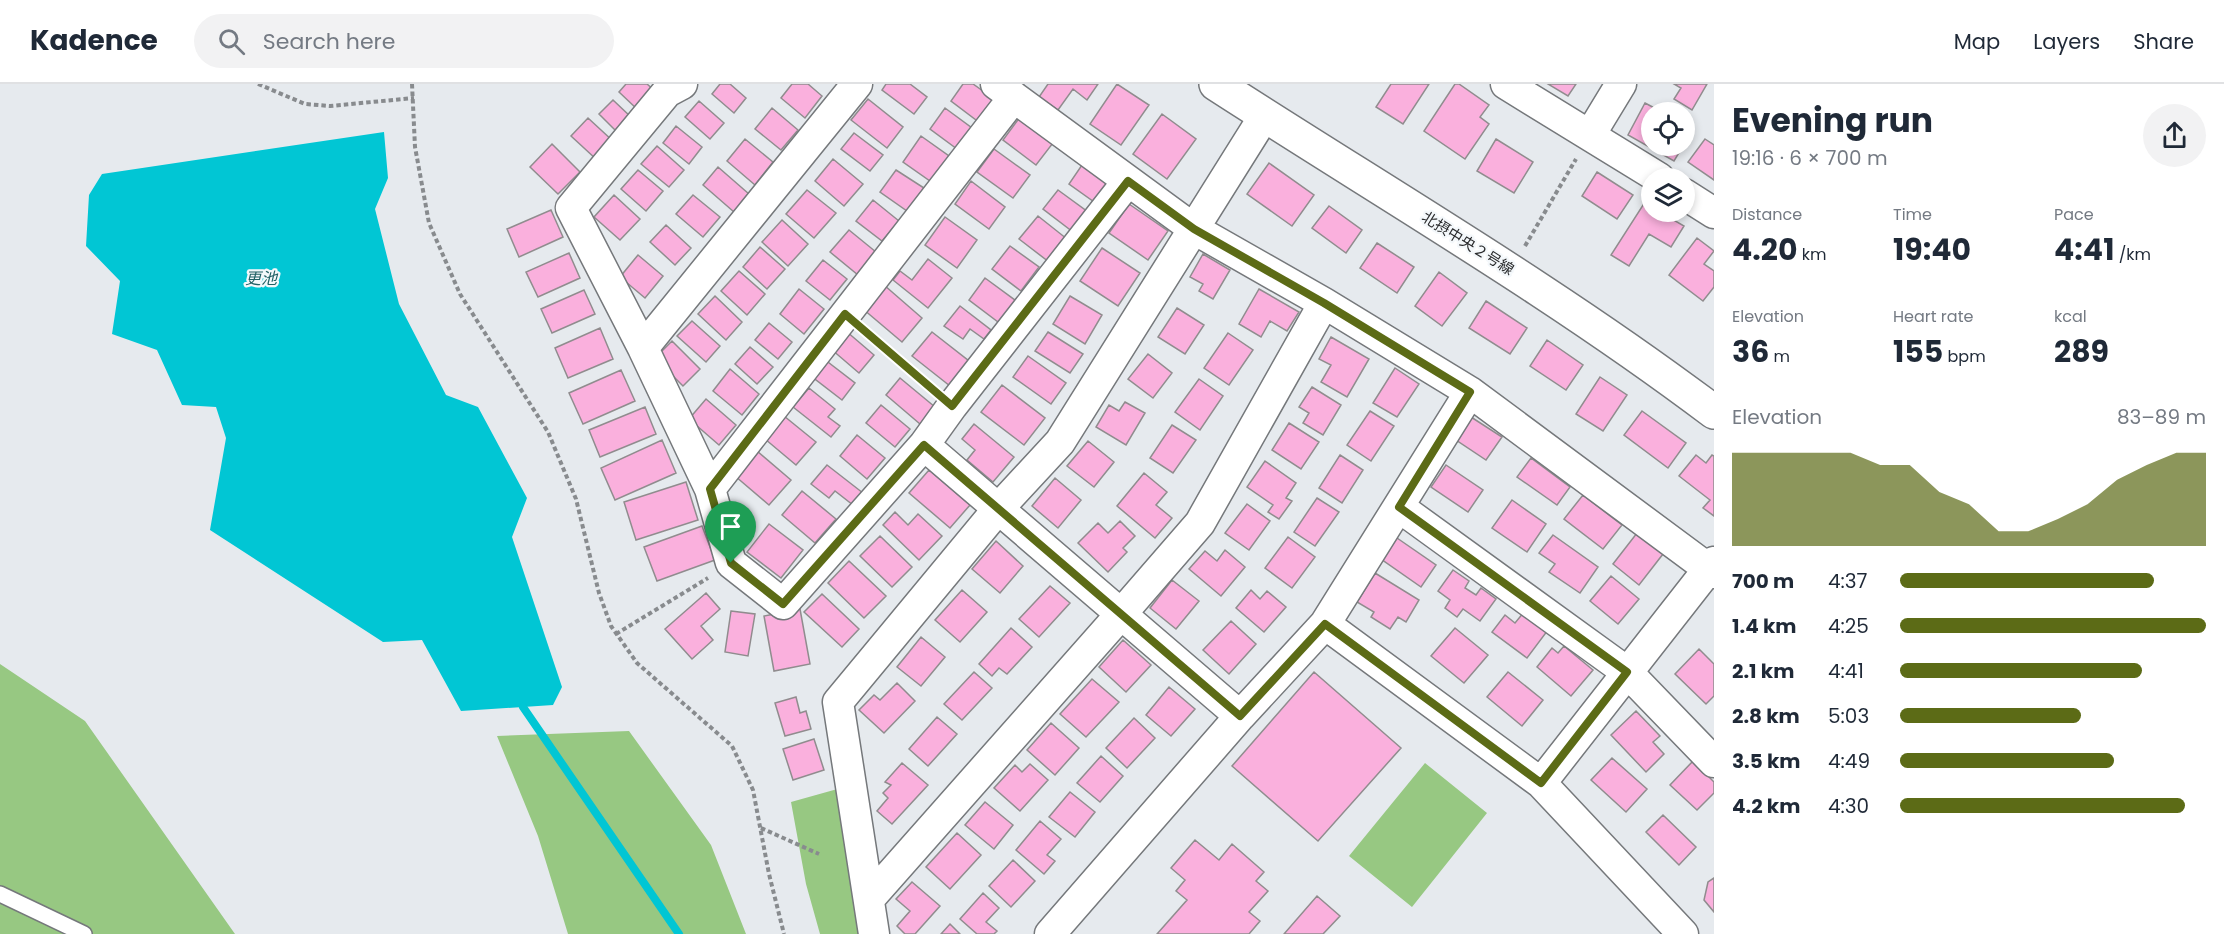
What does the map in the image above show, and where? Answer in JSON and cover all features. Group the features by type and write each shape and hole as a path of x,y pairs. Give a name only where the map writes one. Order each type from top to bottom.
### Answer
{"street":[{"path":"682,84 667,92 571,208 643,348 710,489 731,563 783,604 924,445 1128,181"},
{"path":"643,348 857,84"},
{"name":"北摂中央２号線","path":"1216,84 1512,270 1654,367 1714,412"},
{"path":"1506,84 1643,168"},
{"path":"1590,135 1621,84"},
{"path":"710,489 845,314 1005,90 1194,229 1324,303 1470,392 1712,567 1541,783"},
{"path":"874,934 838,702 998,509 1060,442 1265,116"},
{"path":"1695,201 1714,213"},
{"path":"868,899 1200,522 1324,303"},
{"path":"1050,934 1240,716 1325,624 1470,392"},
{"path":"924,445 1240,716"},
{"path":"1399,507 1627,672 1714,762"},
{"path":"1325,624 1541,783 1683,934"}],"lane":[{"path":"0,894 84,934"}],"path":[{"path":"258,84 305,104 330,106 414,98"},
{"path":"412,84 415,147 429,223 460,294 548,432 576,499 599,593 611,626 637,663 732,746 753,790 784,934"},
{"path":"1512,270 1590,135"},
{"path":"845,314 952,406"},
{"path":"616,634 731,563"},
{"path":"761,828 819,854"}],"green space":[{"path":"0,664 85,721 235,934 0,934"},
{"path":"629,731 711,845 746,934 568,934 538,836 497,736"},
{"path":"1425,763 1487,813 1412,907 1349,856"},
{"path":"841,788 863,934 820,934 806,884 791,802"}],"water":[{"name":"更池","path":"384,132 388,178 375,209 399,304 446,395 478,407 527,498 512,537 562,687 553,705 461,711 422,640 383,642 210,530 226,438 216,407 182,405 157,350 112,334 120,281 86,246 89,195 102,174"}],"building":[{"path":"626,84 647,84 655,91 638,110 619,92"},
{"path":"720,84 730,84 746,98 734,113 712,94"},
{"path":"792,84 808,84 822,96 805,118 781,98"},
{"path":"886,84 910,84 927,97 914,114 882,90"},
{"path":"963,84 973,84 997,101 980,123 951,101"},
{"path":"1048,84 1098,84 1087,100 1073,89 1058,110 1039,97"},
{"path":"1117,84 1149,105 1121,145 1090,124"},
{"path":"1391,84 1429,84 1403,124 1376,107"},
{"path":"1455,84 1459,84 1489,105 1480,117 1489,124 1465,159 1424,131"},
{"path":"1548,84 1576,84 1568,96"},
{"path":"1674,84 1707,84 1695,105 1695,102 1679,102 1674,99 1681,88"},
{"path":"868,99 903,127 887,148 851,120"},
{"path":"613,100 632,118 618,133 599,114"},
{"path":"699,101 724,123 710,139 685,117"},
{"path":"772,108 798,130 781,150 755,129"},
{"path":"945,108 972,128 957,149 930,129"},
{"path":"1641,111 1641,142 1628,135"},
{"path":"1162,114 1196,139 1167,179 1133,154"},
{"path":"1020,117 1053,143 1036,165 1003,140"},
{"path":"588,118 614,142 597,160 571,136"},
{"path":"676,126 702,147 689,164 663,143"},
{"path":"854,133 883,155 870,171 841,149"},
{"path":"921,136 949,156 930,181 903,162"},
{"path":"745,139 773,162 755,185 727,161"},
{"path":"1496,139 1533,162 1514,193 1477,171"},
{"path":"1705,139 1714,145 1714,180 1688,162 1695,156"},
{"path":"552,144 580,172 558,194 530,167"},
{"path":"657,146 684,170 669,187 641,164"},
{"path":"994,149 1030,175 1013,198 977,172"},
{"path":"1665,156 1677,156 1674,161"},
{"path":"833,159 863,184 844,206 815,181"},
{"path":"1084,162 1112,182 1097,204 1069,184"},
{"path":"1269,163 1314,195 1292,226 1247,194"},
{"path":"718,167 749,194 734,212 703,185"},
{"path":"638,170 663,191 646,211 621,189"},
{"path":"896,170 924,188 907,211 880,192"},
{"path":"1597,172 1633,195 1617,219 1582,196"},
{"path":"971,181 1005,207 989,229 955,204"},
{"path":"807,190 836,213 814,238 786,214"},
{"path":"1058,190 1088,212 1073,232 1043,209"},
{"path":"614,195 640,219 620,240 594,217"},
{"path":"693,195 720,217 703,237 676,214"},
{"path":"873,200 899,221 882,241 856,221"},
{"path":"1129,204 1168,231 1148,260 1109,233"},
{"path":"1329,206 1362,230 1346,253 1312,228"},
{"path":"1641,208 1641,222 1677,222 1684,226 1671,247 1649,234 1629,266 1611,255"},
{"path":"551,210 563,237 519,257 507,229"},
{"path":"1038,216 1067,239 1049,262 1019,239"},
{"path":"945,217 977,240 957,268 925,245"},
{"path":"782,220 808,244 788,266 762,242"},
{"path":"666,225 691,248 675,265 650,242"},
{"path":"849,230 876,252 858,275 830,252"},
{"path":"1697,238 1714,251 1704,264 1714,271 1714,287 1703,301 1669,275"},
{"path":"1377,243 1414,267 1397,293 1360,268"},
{"path":"1010,246 1039,267 1021,291 992,269"},
{"path":"760,247 785,269 767,289 743,267"},
{"path":"1102,248 1140,273 1118,306 1080,281"},
{"path":"569,253 580,278 538,297 526,272"},
{"path":"1203,254 1230,270 1213,299 1199,291 1203,284 1190,277"},
{"path":"638,255 663,276 645,298 620,277"},
{"path":"928,259 952,278 928,308 893,280 900,271 912,280"},
{"path":"823,260 847,279 830,300 806,281"},
{"path":"739,271 765,294 747,315 721,291"},
{"path":"1439,272 1467,293 1442,326 1415,306"},
{"path":"985,278 1019,303 1002,325 969,300"},
{"path":"884,285 922,318 902,342 863,309"},
{"path":"799,289 824,309 804,334 780,314"},
{"path":"1259,289 1299,312 1287,331 1270,321 1261,337 1239,324"},
{"path":"584,290 595,314 552,333 541,309"},
{"path":"715,296 742,322 726,340 698,314"},
{"path":"1070,296 1102,315 1085,344 1053,324"},
{"path":"1486,301 1527,328 1510,354 1469,328"},
{"path":"960,306 991,330 984,339 970,329 963,339 944,326"},
{"path":"1177,308 1204,325 1185,354 1158,337"},
{"path":"692,321 720,346 706,362 677,336"},
{"path":"769,323 792,342 778,359 755,340"},
{"path":"600,328 613,359 568,378 555,348"},
{"path":"846,331 874,355 859,373 831,349"},
{"path":"932,332 969,361 950,386 912,356"},
{"path":"1048,332 1083,354 1070,373 1035,351"},
{"path":"1228,333 1253,350 1229,385 1204,368"},
{"path":"1331,337 1369,359 1347,397 1321,382 1331,365 1319,359"},
{"path":"1547,340 1583,365 1566,390 1530,366"},
{"path":"672,341 700,369 683,386 655,358"},
{"path":"750,347 773,367 757,384 735,364"},
{"path":"1148,354 1172,373 1153,398 1128,379"},
{"path":"1028,356 1066,383 1051,404 1013,377"},
{"path":"824,359 855,383 842,400 811,376"},
{"path":"1395,368 1419,384 1397,417 1373,403"},
{"path":"730,369 759,394 742,415 713,391"},
{"path":"621,370 635,401 583,424 569,393"},
{"path":"1600,377 1627,395 1603,431 1576,414"},
{"path":"900,378 935,407 920,424 886,395"},
{"path":"1199,379 1223,396 1200,430 1175,412"},
{"path":"1002,385 1045,418 1024,445 981,412"},
{"path":"1312,387 1341,405 1323,435 1303,423 1309,413 1299,407"},
{"path":"809,388 835,409 828,417 840,426 831,437 793,407"},
{"path":"706,399 736,425 719,445 689,419"},
{"path":"1125,402 1145,413 1126,445 1096,427 1109,405 1119,411"},
{"path":"881,405 910,429 895,447 866,423"},
{"path":"645,407 656,434 600,457 589,430"},
{"path":"1370,411 1394,426 1371,461 1347,445"},
{"path":"1642,411 1686,443 1668,468 1624,435"},
{"path":"784,416 816,442 796,465 765,439"},
{"path":"1471,417 1502,437 1486,460 1456,440"},
{"path":"1289,423 1319,442 1301,469 1272,450"},
{"path":"974,424 1014,457 993,482 967,460 975,450 962,439"},
{"path":"1172,425 1196,440 1173,473 1150,458"},
{"path":"857,435 885,458 867,479 840,456"},
{"path":"662,440 676,473 615,500 601,468"},
{"path":"1088,441 1114,462 1094,487 1067,466"},
{"path":"757,451 791,480 769,505 735,476"},
{"path":"1340,455 1363,470 1342,503 1319,488"},
{"path":"1696,455 1706,463 1712,455 1714,456 1714,516 1703,508 1710,500 1679,476"},
{"path":"1531,458 1570,487 1557,505 1517,477"},
{"path":"1265,461 1296,483 1286,498 1292,501 1279,519 1268,512 1273,505 1247,487"},
{"path":"827,465 863,493 853,505 835,491 829,498 811,484"},
{"path":"1446,465 1483,490 1468,512 1431,487"},
{"path":"929,470 970,505 950,528 909,493"},
{"path":"1144,473 1167,492 1156,505 1172,518 1155,538 1117,506"},
{"path":"1055,478 1081,500 1058,528 1032,506"},
{"path":"686,482 698,520 636,540 624,502"},
{"path":"802,491 836,519 815,543 782,515"},
{"path":"1583,495 1622,525 1603,549 1564,519"},
{"path":"1317,498 1339,512 1315,546 1294,532"},
{"path":"1512,500 1546,524 1527,552 1492,528"},
{"path":"1247,504 1270,521 1249,550 1225,533"},
{"path":"895,512 908,525 918,514 942,536 919,560 883,525"},
{"path":"1120,521 1135,536 1123,548 1127,552 1108,572 1078,543 1098,523 1108,533"},
{"path":"769,524 803,550 781,578 747,552"},
{"path":"702,526 715,560 657,581 644,547"},
{"path":"1637,533 1663,554 1639,585 1613,564"},
{"path":"1553,535 1598,567 1580,593 1549,572 1555,564 1539,553"},
{"path":"880,536 912,567 892,587 860,556"},
{"path":"1288,537 1315,557 1292,588 1265,568"},
{"path":"1397,538 1436,565 1421,587 1381,559"},
{"path":"996,541 1023,566 1000,593 972,569"},
{"path":"1225,550 1245,567 1221,596 1189,569 1205,551 1217,561"},
{"path":"849,561 886,596 864,618 828,583"},
{"path":"1453,570 1469,581 1465,588 1476,595 1481,588 1496,599 1480,621 1463,609 1457,617 1445,608 1450,600 1438,591"},
{"path":"1375,573 1419,600 1406,622 1398,617 1390,629 1371,617 1374,612 1357,602"},
{"path":"1611,576 1639,599 1618,624 1590,601"},
{"path":"1172,580 1199,601 1176,629 1150,608"},
{"path":"1050,586 1070,603 1039,637 1019,619"},
{"path":"962,590 987,612 960,642 935,620"},
{"path":"1251,590 1260,599 1267,591 1286,607 1264,632 1236,608"},
{"path":"706,593 720,609 701,626 713,640 692,659 665,629"},
{"path":"822,594 859,629 842,647 804,612"},
{"path":"800,609 810,664 774,671 764,616"},
{"path":"731,611 755,614 748,656 725,652"},
{"path":"1524,612 1548,630 1527,658 1492,632 1505,615 1515,623"},
{"path":"1231,621 1256,644 1229,674 1203,650"},
{"path":"1011,628 1032,647 1007,674 999,668 992,676 979,664"},
{"path":"1455,628 1488,655 1464,683 1431,656"},
{"path":"921,637 945,657 921,686 897,667"},
{"path":"1123,640 1151,665 1126,692 1099,667"},
{"path":"1564,646 1593,670 1571,696 1537,667 1552,648 1558,653"},
{"path":"1699,649 1714,664 1714,696 1706,704 1675,674"},
{"path":"974,672 992,688 962,720 944,704"},
{"path":"1314,672 1401,748 1318,841 1232,766"},
{"path":"1508,672 1543,700 1522,726 1487,697"},
{"path":"1092,679 1119,702 1086,737 1060,714"},
{"path":"897,683 915,701 884,733 859,710 874,695 880,700"},
{"path":"1169,687 1195,709 1171,736 1146,715"},
{"path":"796,697 800,713 806,711 811,729 785,736 775,703"},
{"path":"1636,711 1660,736 1653,742 1664,754 1646,772 1611,735"},
{"path":"937,717 957,734 928,766 909,749"},
{"path":"1134,718 1155,738 1127,768 1106,748"},
{"path":"1051,723 1079,748 1055,775 1027,750"},
{"path":"814,739 824,770 793,780 783,749"},
{"path":"1101,756 1123,776 1100,802 1077,783"},
{"path":"1612,758 1647,789 1626,812 1591,780"},
{"path":"1693,761 1714,782 1714,793 1697,810 1670,785"},
{"path":"902,763 928,785 892,824 877,811 888,798 883,793 891,785 885,782"},
{"path":"1030,764 1048,780 1020,811 994,788 1015,765 1022,772"},
{"path":"1070,792 1095,812 1075,837 1049,817"},
{"path":"985,802 1013,825 994,849 965,825"},
{"path":"1663,815 1696,847 1679,865 1646,832"},
{"path":"1040,821 1061,839 1047,855 1055,861 1044,874 1016,850"},
{"path":"957,833 981,855 950,889 926,867"},
{"path":"1195,840 1219,860 1232,844 1264,872 1256,881 1268,891 1249,912 1260,921 1249,934 1157,934 1187,900 1176,891 1185,880 1171,868"},
{"path":"1013,860 1035,881 1011,907 989,886"},
{"path":"1714,878 1714,912 1704,900 1708,882"},
{"path":"912,882 940,906 915,934 905,934 897,926 910,911 896,899"},
{"path":"983,893 999,908 986,922 997,931 994,934 977,934 960,919"},
{"path":"1317,896 1340,916 1323,934 1284,934"},
{"path":"950,924 960,934 941,934"}],"waterway":[{"path":"523,707 679,934"}],"route":[{"path":"1128,181 1194,229 1324,303 1470,392 1399,507 1627,672 1541,783 1325,624 1240,716 924,445 783,604 731,563 710,489 845,314 952,406 1128,181"}]}
